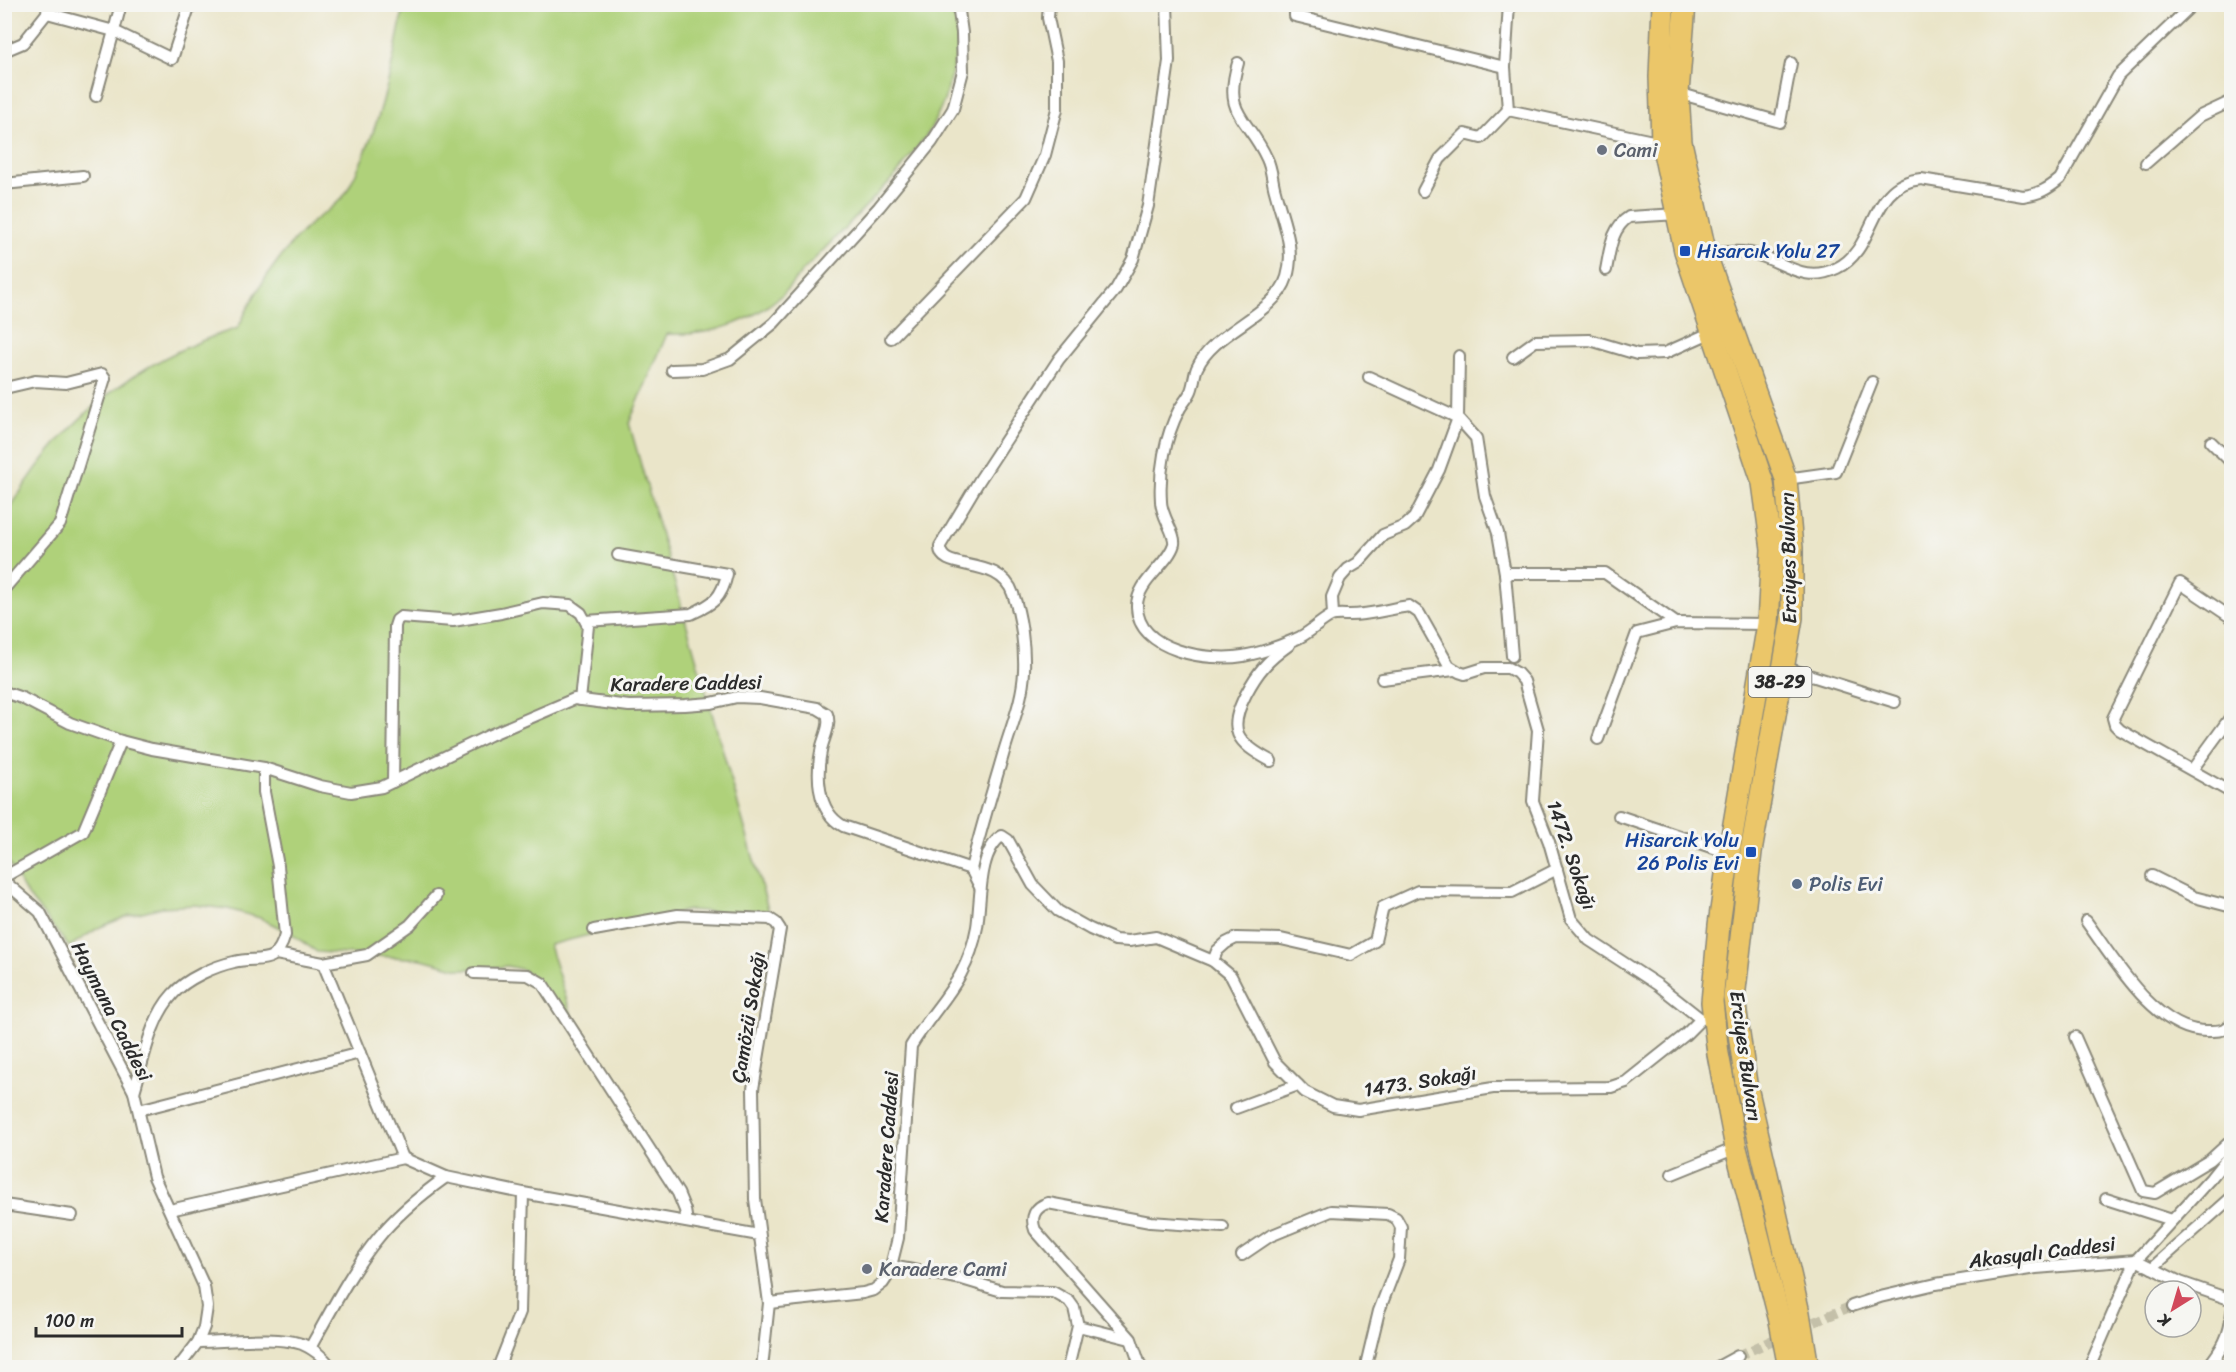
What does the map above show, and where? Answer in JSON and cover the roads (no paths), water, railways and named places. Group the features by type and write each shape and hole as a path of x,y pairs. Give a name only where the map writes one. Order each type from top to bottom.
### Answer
{"highway":[{"name":"Erciyes Bulvarı","path":"1663,4 1660,77 1662,143 1685,251 1763,483 1772,549 1768,624 1729,853 1712,1002 1707,1018 1718,1054 1737,1148 1780,1321 1789,1368"},
{"name":"Erciyes Bulvarı","path":"1684,4 1678,93 1681,142 1706,255 1786,479 1792,548 1792,610 1751,852 1734,998 1746,1083 1798,1313 1808,1368"}],"street":[{"path":"96,96 121,4"},
{"path":"4,51 23,44 47,9 114,31 172,59 190,4"},
{"path":"672,370 702,369 730,359 774,323 879,207 932,142 953,109 963,72 962,33 958,4"},
{"path":"891,338 1026,198 1045,155 1057,110 1057,61 1048,18 1050,4"},
{"path":"980,887 971,869 1019,706 1024,670 1022,634 1013,592 1006,581 997,573 985,568 947,561 941,555 940,546 1059,359 1116,289 1133,259 1148,206 1168,72 1167,4"},
{"path":"1295,4 1295,16 1505,67"},
{"path":"1423,191 1440,159 1465,134 1481,138 1508,110 1505,67 1509,4"},
{"path":"1706,255 1729,251 1752,253 1807,275 1825,273 1840,266 1859,248 1888,193 1909,180 1921,179 2023,196 2037,194 2050,188 2060,178 2118,76 2193,4"},
{"path":"1238,63 1232,81 1233,100 1239,118 1268,160 1290,249 1290,265 1286,280 1278,294 1209,349 1197,369 1191,391 1172,427 1165,449 1161,508 1173,534 1173,545 1139,594 1138,616 1142,627 1160,644 1184,652 1213,657 1242,656 1298,639"},
{"path":"1678,93 1780,122 1791,63"},
{"path":"2146,163 2200,116 2232,101"},
{"path":"1508,110 1662,143"},
{"path":"4,184 83,176"},
{"path":"1606,270 1615,232 1623,221 1629,217 1678,214"},
{"path":"1513,357 1535,341 1557,340 1590,340 1637,354 1665,353 1712,332"},
{"path":"1333,615 1332,597 1340,578 1348,569 1359,563 1383,535 1406,526 1414,518 1439,470 1458,418 1458,356"},
{"path":"4,589 60,524 105,378 98,373 85,380 66,383 35,381 5,388"},
{"path":"1369,377 1458,418 1476,438 1485,496 1498,532 1505,573 1512,656"},
{"path":"1786,479 1836,472 1872,382"},
{"path":"2211,442 2232,463"},
{"path":"586,621 691,614 705,608 718,598 724,588 727,574 618,555"},
{"path":"1505,573 1605,573 1676,623"},
{"path":"2232,618 2180,583 2114,714 2113,721 2117,728 2232,793"},
{"path":"393,782 395,626 399,618 404,616 453,621 543,603 570,605 581,613 588,626 579,700"},
{"path":"1271,761 1253,752 1245,744 1236,728 1236,714 1256,677 1269,659 1333,615 1369,615 1404,606 1413,607 1419,613 1449,666 1454,670"},
{"path":"1598,739 1637,633 1676,623 1768,624"},
{"path":"1783,667 1895,702"},
{"name":"1472. Sokağı","path":"1382,679 1454,670 1465,674 1484,668 1508,668 1517,673 1524,681 1538,730 1533,801 1550,842 1571,919 1589,940 1707,1018"},
{"path":"4,683 22,698"},
{"path":"4,692 22,698"},
{"name":"Karadere Caddesi","path":"22,698 70,723 121,741 162,751 264,768 320,786 351,792 382,788 490,735 574,699 629,706 685,705 711,703 737,697 760,698 821,709 827,714 829,721 822,748 819,775 824,807 828,815 843,826 971,869"},
{"path":"2192,770 2232,715"},
{"path":"4,879 83,832 121,741"},
{"path":"264,768 264,792 278,866 285,935 276,954"},
{"path":"1619,816 1729,853"},
{"name":"1473. Sokağı","path":"980,887 990,850 999,838 1004,836 1033,885 1058,912 1115,940 1130,941 1156,937 1213,961 1231,976 1275,1062 1305,1092 1333,1106 1358,1110 1493,1088 1611,1087 1626,1082 1639,1073 1707,1018"},
{"path":"1213,961 1226,942 1236,938 1281,939 1352,955 1375,941 1383,907 1418,891 1512,892 1557,869"},
{"path":"2152,876 2194,897 2232,907"},
{"name":"Haymana Caddesi","path":"4,879 40,912 134,1092 154,1177 204,1286 207,1307 204,1327 198,1342"},
{"name":"Karadere Caddesi","path":"769,1303 863,1293 874,1290 890,1274 898,1238 911,1046 921,1029 948,997 969,961 977,926 980,887"},
{"path":"134,1092 159,1012 174,992 215,967 237,961 259,961 276,954 323,963 368,955 410,925 436,896"},
{"name":"Çamözü Sokağı","path":"594,930 690,914 770,919 779,926 753,1089 754,1199 769,1303"},
{"path":"2086,921 2147,1003 2170,1019 2196,1031 2221,1031 2232,1024"},
{"path":"323,963 403,1158"},
{"path":"474,973 528,975 542,982 678,1193 687,1222"},
{"path":"2075,1037 2144,1191 2151,1193 2164,1187 2210,1160 2232,1140"},
{"path":"139,1110 360,1053"},
{"path":"1236,1108 1298,1085"},
{"path":"1672,1174 1737,1148"},
{"path":"2089,1368 2136,1260 2232,1152"},
{"path":"170,1210 403,1158 446,1177 759,1235"},
{"path":"310,1348 377,1238 407,1207 446,1177"},
{"path":"498,1368 520,1312 523,1193"},
{"path":"2152,1268 2232,1197"},
{"path":"2106,1199 2172,1220"},
{"path":"1141,1368 1131,1339 1035,1230 1033,1219 1038,1208 1048,1203 1150,1222 1223,1227"},
{"path":"4,1205 72,1215"},
{"path":"1242,1255 1270,1236 1331,1211 1388,1214 1396,1218 1401,1227 1399,1259 1379,1311 1367,1361 1368,1368"},
{"name":"Akasyalı Caddesi","path":"1852,1306 1936,1284 2013,1272 2136,1260 2180,1282 2232,1300"},
{"path":"891,1266 962,1279 1002,1291 1053,1292 1069,1301 1077,1317 1078,1326 1068,1368"},
{"path":"762,1368 769,1303"},
{"path":"2207,1368 2223,1347 2231,1326 2232,1312"},
{"path":"1078,1326 1131,1339"},
{"path":"178,1368 198,1342 287,1341 310,1348 320,1354 332,1368"},
{"path":"1716,1368 1738,1356"}],"tunnel":[{"path":"1800,1328 1852,1306"},
{"path":"1738,1356 1786,1334"}],"place":[{"name":"Cami","path":"1602,150"},
{"name":"Hisarcık Yolu 27","path":"1685,251"},
{"name":"Hisarcık Yolu 26 Polis Evi","path":"1751,852"},
{"name":"Polis Evi","path":"1797,884"},
{"name":"Karadere Cami","path":"867,1269"}]}
